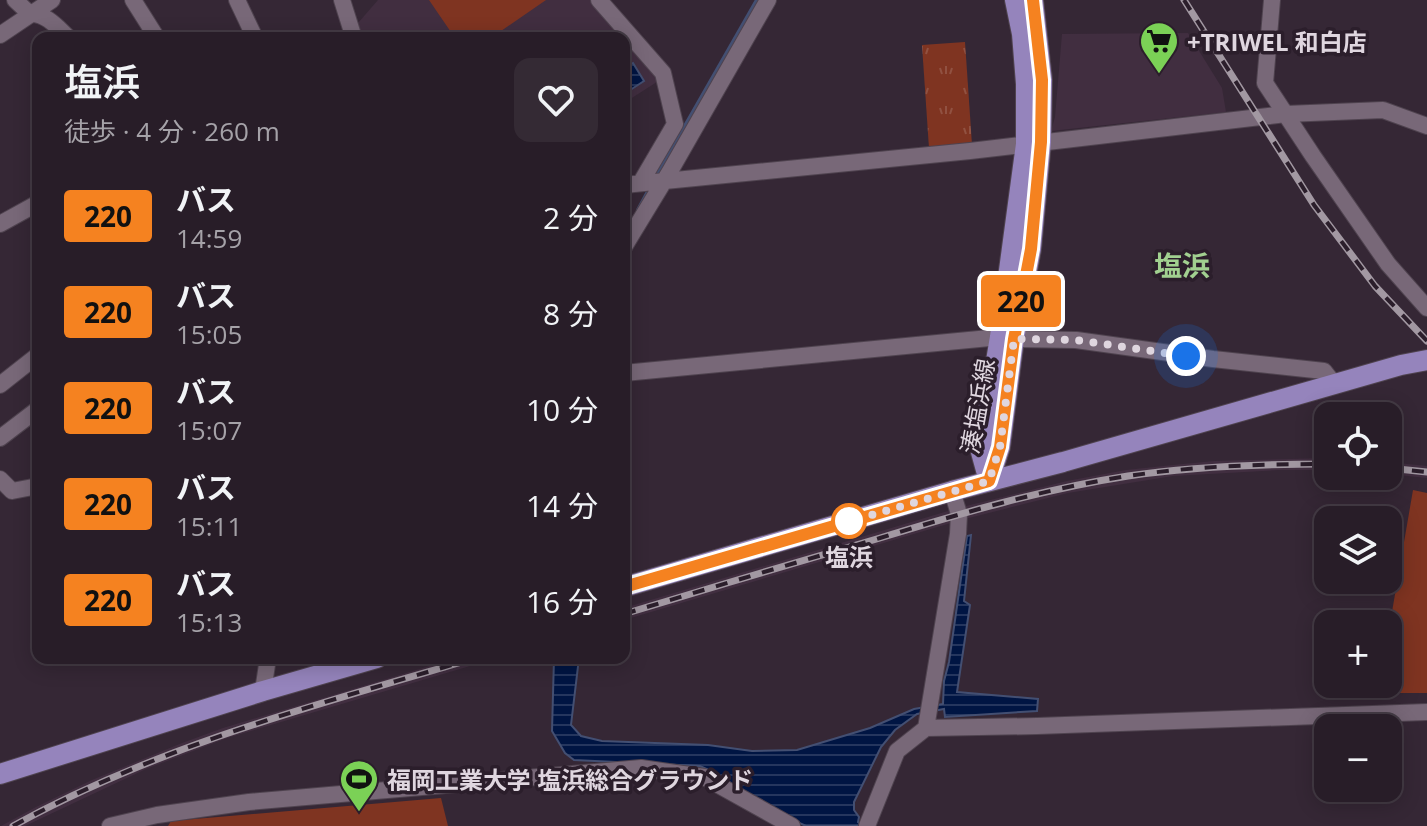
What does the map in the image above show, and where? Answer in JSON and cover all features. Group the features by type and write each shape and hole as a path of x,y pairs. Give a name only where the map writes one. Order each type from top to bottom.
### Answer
{"main road":[{"name":"湊塩浜線","path":"1015,0 1022,34 1034,143"},
{"name":"湊塩浜線","path":"989,481 1000,447 1007,338 1031,249 1034,143 1042,80 1033,0"},
{"path":"630,585 952,491 1427,360"},
{"path":"0,774 344,664"}],"street":[{"path":"15,0 30,14 38,14 62,32"},
{"path":"0,35 52,0"},
{"path":"133,0 153,32"},
{"path":"237,0 252,32"},
{"path":"342,0 352,32"},
{"path":"599,0 627,32"},
{"path":"630,237 768,0"},
{"path":"1272,0 1265,83 1388,264 1427,308"},
{"path":"630,35 663,73 675,124 641,182"},
{"path":"630,184 1286,114 1383,110 1427,126"},
{"path":"0,224 32,206"},
{"path":"630,372 1007,338 1076,340 1324,371 1335,385"},
{"path":"0,385 32,360"},
{"path":"0,438 32,414"},
{"path":"0,479 12,491 32,487"},
{"path":"926,728 958,534 959,514 952,491"},
{"path":"263,691 267,664"},
{"path":"869,823 897,751 926,728 1427,712"},
{"path":"110,826 158,821 249,802 641,768 704,777 792,826"}],"shaded area":[{"path":"378,0 595,0 621,32 357,32 358,23"},
{"path":"1188,33 1222,88 1226,112 1051,131 1062,34"},
{"path":"630,43 660,80 630,99"},
{"path":"1314,458 1314,470 1173,476 1068,493 961,520 630,618 630,606 958,508 1126,470 1214,461"},
{"path":"1402,463 1427,466 1427,478 1402,475"},
{"path":"436,664 477,664 227,738 146,769 25,826 1,826 92,780 223,728"}],"green space":[{"path":"429,0 546,0 500,32 451,32"},
{"path":"965,42 972,145 929,148 922,45"},
{"path":"1413,490 1427,493 1427,693 1402,693 1402,610 1392,610 1395,594 1402,594 1402,554"},
{"name":"福岡工業大学 塩浜総合グラウンド","path":"441,798 448,826 168,826 171,821"}],"water":[{"path":"633,63 644,81 630,90 630,65"},
{"path":"971,535 964,601 970,605 957,692 1038,699 1037,711 945,717 944,709 917,714 895,730 881,747 854,802 858,822 863,826 806,826 775,812 700,766 574,760 565,753 552,731 554,664 578,664 571,725 581,736 602,741 708,745 752,751 797,750 870,728 914,709 943,704 967,536"}],"waterway":[{"path":"657,175 757,0"},
{"path":"638,210 651,186"}],"railway":[{"path":"1184,0 1314,205 1375,286 1427,341"},
{"path":"630,612 1003,502 1065,488 1178,470 1314,464"},
{"path":"1402,469 1427,472"},
{"path":"13,826 124,772 182,750 298,710 455,664"}],"bus line":[{"name":"220","path":"630,585 989,481 1000,447 1014,339 1031,249 1041,142 1042,80 1033,0"}],"place":[{"name":"+TRIWEL 和白店","path":"1159,75"},
{"name":"塩浜","path":"849,521"},
{"name":"福岡工業大学 塩浜総合グラウンド","path":"359,813"}],"district":[{"name":"塩浜","path":"1182,265"}],"route":[{"path":"849,521 840,524 989,481 1000,447 1014,339 1076,340 1186,356"}]}
